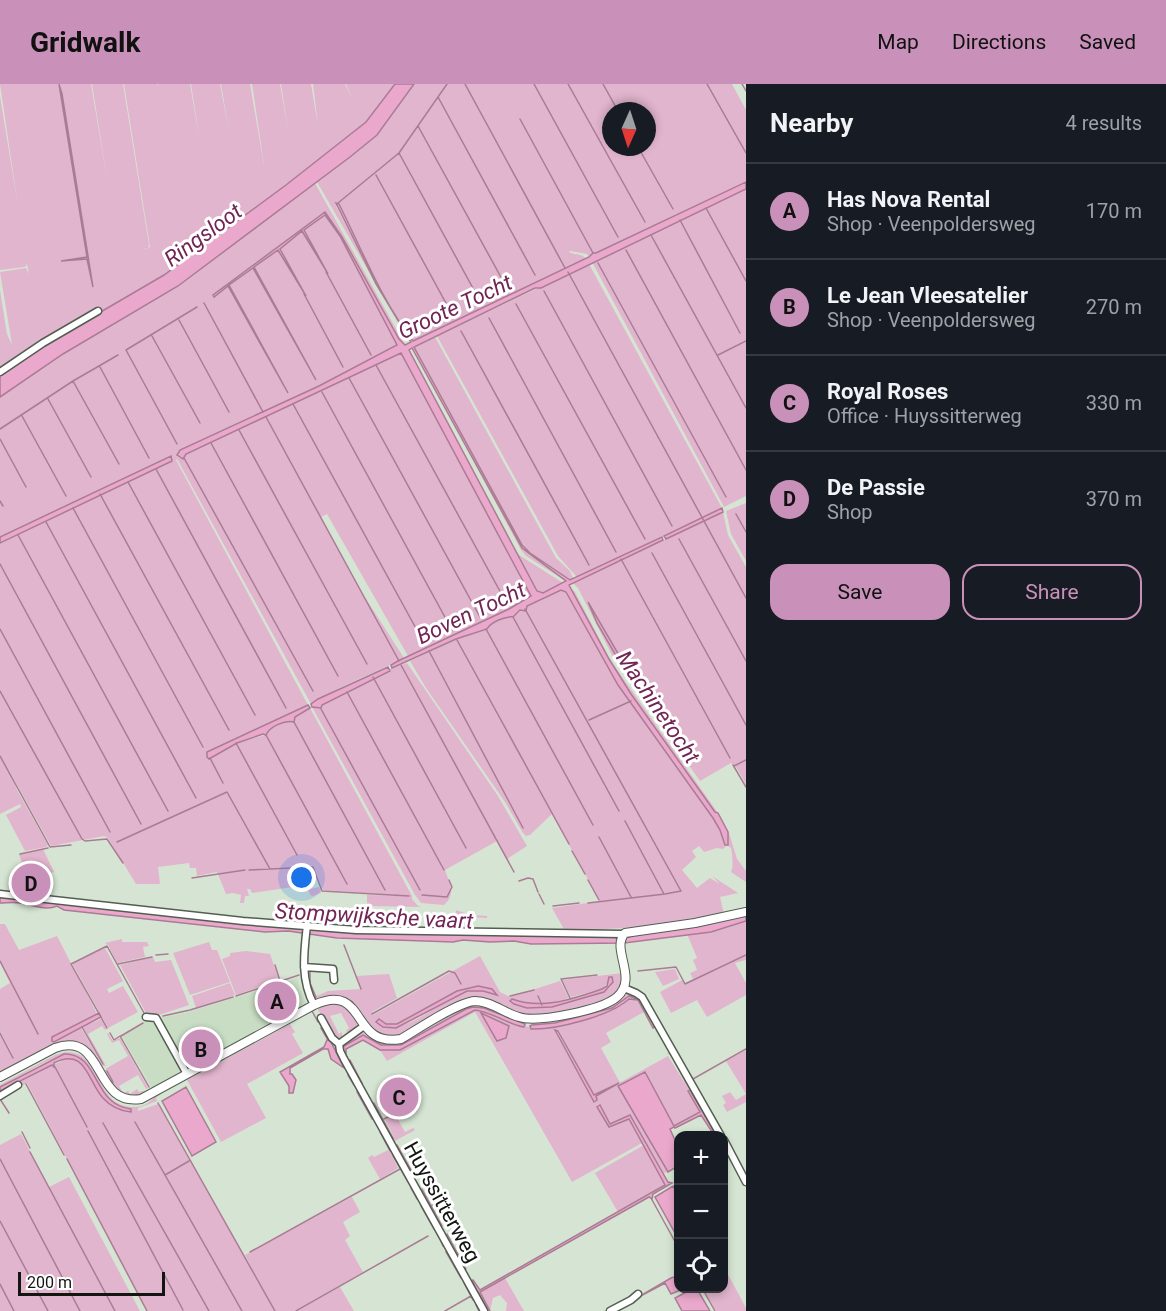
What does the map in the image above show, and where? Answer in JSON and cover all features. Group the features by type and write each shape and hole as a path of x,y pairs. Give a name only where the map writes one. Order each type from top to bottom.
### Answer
{"street":[{"path":"0,372 56,335 98,311"},
{"path":"0,894 243,921 377,931 512,933 622,938 628,932 695,923 746,912"},
{"path":"307,926 304,968 306,988 314,1005"},
{"path":"0,1077 55,1048 69,1045 82,1048 91,1056 112,1091 128,1100 147,1096 314,1005 332,999 342,1001 352,1007 372,1035 389,1041 401,1039 451,1011 476,1001 486,1003 519,1018 545,1019 608,1003 615,999 624,988 626,979 622,938"},
{"path":"304,968 333,969 334,980"},
{"path":"624,988 642,998 718,1131"},
{"path":"146,1017 156,1018 188,1074"},
{"name":"Huyssitterweg","path":"321,1018 332,1038 339,1044 344,1059 484,1311"},
{"path":"339,1044 364,1026"},
{"path":"0,1096 18,1085"},
{"path":"728,1149 746,1182"},
{"path":"610,1311 638,1294"}],"shaded area":[{"path":"0,84 59,84 87,257 62,261 87,259 93,284 60,84 91,84 108,185 92,84 123,84 148,248 150,247 124,84 157,84 158,86 158,84 190,84 200,142 191,84 220,84 229,132 221,84 250,84 265,171 252,84 280,84 288,130 281,84 311,84 318,125 313,84 345,84 352,98 346,84 395,84 366,122 286,185 164,275 24,358 0,376 0,290 7,334 12,345 0,272 26,268 29,274 27,264 25,267 0,270 0,96 18,206"},
{"path":"59,84 93,287 87,259 61,261 87,257"},
{"path":"395,84 414,84 377,135 350,157 178,286 63,354 0,397 0,376 51,341 164,275 286,185 366,122"},
{"path":"414,84 732,84 746,110 746,182 593,253 589,257 587,254 570,251 586,259 413,341 382,291 339,204 336,206 376,284 317,182 377,135"},
{"path":"746,182 746,189 414,347 522,545 530,553 570,580 662,537 663,540 569,585 609,659 631,694 715,812 718,813 728,832 728,845 725,845 713,818 618,685 566,592 561,590 527,606 526,611 520,610 513,617 498,620 487,629 456,639 392,668 391,665 398,661 509,609 531,596 401,353 186,454 183,459 177,455 180,450 319,386 397,345 340,236 325,215 304,230 328,274 302,231 280,249 306,296 278,250 254,267 316,380 253,268 229,285 288,393 228,286 214,297 213,295 325,212 342,237 399,339 405,345 411,342 376,284 336,203 339,204 382,292 413,341","holes":["412,348 522,548 566,581 543,593 537,591 409,350"]},
{"path":"315,183 405,345 399,339 342,237 325,212 213,295 228,286 288,393 229,285 253,268 312,374 254,267 278,249 314,313 279,249 302,231 338,294 304,230 325,215 340,236 397,345 319,386 180,450 177,456 185,457 185,454 401,353 531,596 509,609 408,656 327,514 321,517 359,588 404,658 311,704 177,459 308,705 234,739 209,759 237,743 266,735 269,729 310,708 412,896 412,899 422,907 367,906 367,895 411,896 323,890 317,876 304,878 309,889 319,887 321,893 313,896 309,891 301,891 299,886 252,893 250,889 247,889 249,896 245,896 244,903 240,903 241,895 226,894 217,872 197,876 196,868 190,868 189,863 158,867 160,884 136,884 108,838 104,836 51,846 6,765 18,792 48,845 25,851 6,815 21,807 20,804 0,814 0,543 156,469 171,456 0,537 0,397 63,354 178,286"},
{"path":"746,189 746,496 724,507 592,262"},
{"path":"589,264 722,508 577,577 558,556 437,336"},
{"path":"435,337 556,558 570,571 573,578 570,580 522,545 414,347"},
{"path":"413,348 522,548 564,580 526,556 521,550"},
{"path":"171,456 172,461 0,543 0,537"},
{"path":"746,503 746,561 731,534 726,511"},
{"path":"722,508 723,512 666,539 664,536"},
{"path":"723,512 728,535 746,567 746,784 731,763 700,781 614,659 578,588 573,583"},
{"path":"516,553 563,583 542,593 537,591"},
{"path":"570,588 575,592 611,661 718,813 715,812 631,694 609,659"},
{"path":"561,590 566,592 618,685 720,830 727,845 723,849 717,848 704,852 699,846 692,851 696,857 682,870 697,888 710,878 720,884 712,876 738,893 720,897 724,914 664,926 565,931 552,908 616,899 600,901 541,794 552,814 530,835 526,836 523,833 505,802 426,688 410,661 456,639 487,629 506,617 513,617 527,606"},
{"path":"588,602 638,688 684,756 626,673 597,623"},
{"path":"407,663 498,796 527,846 507,859 497,841 445,870 451,893 444,905 421,903 415,895 312,707 321,708 322,705 392,668"},
{"path":"388,667 390,671 322,705 321,708 312,707 311,704 318,699"},
{"path":"308,705 310,708 295,717 294,722 278,724 266,735 237,743 209,759 207,757 207,752"},
{"path":"728,832 737,859 746,871 746,882 731,872 732,853 731,848 727,845"},
{"path":"43,849 54,872 38,877 36,871 26,875 19,854"},
{"path":"0,897 358,933 612,936 616,938 746,915 746,921 711,932 624,943 531,944 514,941 463,940 453,942 337,938 288,931 265,932 64,910 57,906 44,908 20,903 0,903"},
{"path":"456,910 470,915 487,916 487,918 472,917 470,920 472,931 455,930"},
{"path":"746,921 746,960 735,963 746,983 746,995 707,1017 697,1000 671,1013 660,992 682,980 685,983 693,979 690,973 697,970 693,960 697,958 687,934 711,932"},
{"path":"0,924 5,924 19,950 57,936 97,1014 52,1037 53,1040 81,1028 103,1065 83,1027 101,1019 107,1029 105,1030 102,1026 88,1034 106,1066 100,1066 87,1049 73,1042 57,1045 0,1074 0,1035 14,1057 0,1031 0,989 10,983 0,963"},
{"path":"122,939 122,942 147,942 149,946 143,947 145,957 117,963 105,943"},
{"path":"209,942 212,950 217,950 230,982 190,995 173,953"},
{"path":"105,948 123,981 107,989 109,993 123,986 138,1012 108,1028 72,963"},
{"path":"246,951 270,954 279,980 236,995 222,959 230,956 230,953"},
{"path":"480,956 500,992 510,997 560,981 569,998 544,1005 537,995 541,1005 512,999 512,1003 552,1007 604,992 611,986 609,981 602,989 571,997 562,980 623,973 618,990 611,997 588,1007 544,1015 522,1015 479,999 399,1036 390,1036 374,1030 344,998 328,996 314,1002 312,998 328,991 361,989 356,976 389,974 397,998 372,1012 373,1015","holes":["472,987 485,987 495,995 471,990 399,1026 388,1027 377,1023 378,1019 386,1024 397,1024 457,991"]},
{"path":"153,957 155,962 171,960 189,1005 159,1015 146,1013 120,965"},
{"path":"675,969 679,979 663,986 655,972"},
{"path":"609,977 612,977 613,982 604,992 552,1007 527,1008 510,1001 512,999 535,1003 557,1002 602,989 607,986"},
{"path":"297,978 309,1012 156,1095 121,1035 146,1021 189,1012"},
{"path":"230,983 235,995 196,1008 192,996"},
{"path":"478,986 492,989 497,995 483,991 467,991 396,1028 383,1027 376,1022 379,1019 386,1024 397,1024 457,991"},
{"path":"628,993 637,995 626,999 611,1008 592,1014 562,1022 532,1025 554,1028 623,1005 629,999 638,1000 644,1012 606,1033 611,1042 601,1048 619,1081 668,1056 686,1085 670,1054 666,1054 671,1052 716,1131 690,1090 688,1090 701,1112 675,1127 645,1072 619,1086 668,1172 664,1173 630,1115 607,1125 628,1118 642,1143 572,1182 475,1012 387,1061 380,1050 400,1050 475,1010 511,1023 524,1024 496,1013 473,1008 466,1009 401,1045 381,1045 363,1035 344,1046 347,1056 344,1056 342,1047 344,1043 361,1032 386,1044 405,1040 471,1005 485,1006 525,1022 529,1027 532,1022 556,1020 610,1005","holes":["555,1030 559,1031 594,1095 619,1083 596,1096 594,1102"]},
{"path":"629,996 640,1000 655,1027 653,1028 638,1000 629,999 609,1011 582,1021 541,1029 531,1029 530,1026 555,1023 612,1008"},
{"path":"337,1003 350,1009 358,1024 351,1033 347,1032 349,1028 341,1013 330,1016 339,1034 342,1032 340,1038 331,1033 316,1006"},
{"path":"473,1007 484,1008 525,1024 524,1027 475,1010 400,1050 380,1050 363,1040 346,1049 346,1054 343,1050 344,1046 363,1035 381,1045 401,1045"},
{"path":"99,1013 101,1017 52,1041 52,1037"},
{"path":"481,1013 509,1026 506,1038 497,1041"},
{"path":"290,1024 295,1032 292,1034 303,1053 247,1084 266,1118 221,1142 187,1080"},
{"path":"555,1030 558,1031 594,1095 619,1083 596,1096 597,1100 594,1102"},
{"path":"108,1033 113,1041 120,1038 148,1088 146,1089 138,1075 119,1086 123,1093 128,1091 130,1094 137,1089 139,1092 148,1093 132,1096 122,1093 104,1073 107,1068 128,1056 119,1040 112,1043"},
{"path":"327,1040 330,1040 344,1068 331,1059 328,1049 323,1049 290,1068 290,1074 296,1080 293,1093 289,1093 289,1086 280,1072 324,1047"},
{"path":"746,1050 746,1094 726,1061"},
{"path":"65,1052 79,1055 90,1063 107,1094 120,1105 140,1106 150,1102 158,1093 161,1094 156,1098 157,1101 138,1108 138,1111 158,1104 262,1288 245,1255 352,1197 360,1212 343,1222 350,1236 345,1240 363,1272 295,1311 147,1311 27,1083 21,1086 19,1083 0,1094 0,1091 68,1058 81,1063 113,1107 125,1108 114,1104 107,1098 88,1066 76,1056 58,1057 0,1087 55,1055"},
{"path":"64,1054 76,1056 84,1062 109,1099 131,1109 131,1112 116,1108 106,1101 84,1068 73,1059 54,1063 54,1067 52,1065 0,1091 0,1087"},
{"path":"645,1072 674,1126 700,1112 688,1091 690,1090 714,1131 701,1115 670,1129 674,1138 674,1168 668,1172 618,1086"},
{"path":"186,1087 216,1142 192,1156 162,1101"},
{"path":"730,1092 736,1100 746,1094 746,1102 727,1112 722,1096"},
{"path":"373,1103 392,1138 394,1137 385,1120 395,1114 405,1132 413,1128 415,1130 393,1142"},
{"path":"600,1105 610,1124 630,1115 668,1182 672,1183 653,1194 652,1199 649,1197 480,1292 490,1311 488,1311 473,1280 480,1290 665,1185 629,1119 609,1127 597,1107"},
{"path":"380,1131 418,1195 418,1199 394,1155 392,1156 398,1168 380,1179 368,1158 388,1150 391,1151"},
{"path":"21,1134 49,1187 69,1177 140,1311 0,1311 0,1145"},
{"path":"644,1145 666,1185 618,1212 595,1173"},
{"path":"673,1186 674,1231 655,1197"},
{"path":"728,1274 746,1311 716,1311 705,1293 728,1293"},
{"path":"674,1277 674,1293 671,1294 665,1283 635,1299"},
{"path":"505,1278 524,1311 506,1311 507,1303 500,1295 493,1298 490,1311 480,1292"},
{"path":"340,1287 354,1311 298,1311"},
{"path":"684,1293 699,1293 710,1311 682,1311 675,1298"}],"waterway":[{"path":"338,203 399,153 447,84"},
{"path":"465,84 565,268"},
{"path":"534,84 618,237"},
{"path":"568,84 645,222"},
{"path":"603,84 613,102"},
{"path":"707,84 746,153"},
{"path":"742,84 746,91"},
{"path":"438,97 535,275"},
{"path":"520,119 593,253"},
{"name":"Groote Tocht","path":"418,126 508,290"},
{"name":"Groote Tocht","path":"399,153 480,301"},
{"path":"643,156 673,209"},
{"name":"Groote Tocht","path":"376,175 453,316"},
{"path":"706,208 746,281"},
{"path":"680,220 740,333"},
{"path":"651,235 746,408"},
{"path":"626,250 746,470"},
{"path":"598,263 726,497"},
{"path":"326,272 371,355"},
{"path":"568,272 746,598"},
{"path":"544,291 672,526"},
{"path":"304,294 343,367"},
{"path":"204,303 263,412"},
{"name":"Groote Tocht","path":"516,304 645,539"},
{"path":"126,350 197,307"},
{"path":"489,318 616,552"},
{"path":"179,320 229,412"},
{"path":"461,331 589,565"},
{"path":"152,336 200,423"},
{"path":"718,355 746,341"},
{"path":"126,350 177,444"},
{"path":"0,429 73,381 118,355"},
{"name":"Boven Tocht","path":"376,365 507,604"},
{"path":"100,367 149,458"},
{"name":"Boven Tocht","path":"349,378 480,617"},
{"path":"73,381 119,464"},
{"name":"Boven Tocht","path":"322,392 452,630"},
{"path":"48,399 91,477"},
{"name":"Boven Tocht","path":"293,404 424,643"},
{"path":"22,416 66,496"},
{"path":"266,417 399,661"},
{"path":"239,430 367,664"},
{"path":"0,439 26,487"},
{"path":"211,443 338,676"},
{"path":"184,458 313,691"},
{"path":"156,469 286,708"},
{"path":"128,482 255,715"},
{"path":"100,494 229,730"},
{"path":"0,501 3,506"},
{"path":"73,508 203,747"},
{"path":"736,514 746,532"},
{"path":"46,522 196,798"},
{"path":"18,535 168,811"},
{"path":"679,539 746,661"},
{"path":"652,553 746,725"},
{"path":"621,559 730,758"},
{"path":"0,564 141,824"},
{"name":"Boven Tocht","path":"525,609 681,891 588,903"},
{"name":"Boven Tocht","path":"513,617 619,811"},
{"path":"0,629 110,832"},
{"name":"Boven Tocht","path":"486,629 593,825"},
{"name":"Boven Tocht","path":"457,640 569,844"},
{"name":"Boven Tocht","path":"429,651 523,828"},
{"path":"401,665 514,872"},
{"path":"373,677 466,848"},
{"path":"0,691 82,839 85,841 107,839 123,863"},
{"path":"347,692 444,870"},
{"name":"Machinetocht","path":"589,720 631,701"},
{"path":"321,709 420,890"},
{"path":"294,722 385,890"},
{"path":"266,735 347,884"},
{"path":"236,743 297,855"},
{"path":"0,756 50,847 71,845"},
{"path":"210,758 223,783"},
{"path":"734,766 746,760"},
{"path":"733,765 746,787"},
{"path":"117,842 227,792 270,869"},
{"path":"625,821 664,894"},
{"path":"599,837 631,897"},
{"path":"20,854 48,848"},
{"path":"572,851 585,874"},
{"name":"Stompwijksche vaart","path":"249,870 313,867 322,891 409,896"},
{"path":"192,878 245,870"},
{"path":"519,881 533,879 538,892"},
{"name":"Stompwijksche vaart","path":"422,895 447,897 452,887 449,880"},
{"path":"588,880 599,900"},
{"path":"539,894 544,904"},
{"path":"553,906 579,903"},
{"path":"344,945 361,989"},
{"path":"107,1028 71,964 107,946 144,1013"},
{"path":"156,955 168,954"},
{"path":"638,971 676,967 685,984 746,955"},
{"path":"118,964 152,957"},
{"path":"0,961 38,1034"},
{"path":"275,965 280,981"},
{"path":"372,1014 449,971 455,973 461,984"},
{"path":"310,972 310,983 316,997"},
{"path":"236,996 299,975"},
{"path":"570,998 561,979 597,975"},
{"path":"510,996 534,990"},
{"path":"538,996 542,1005"},
{"path":"163,1016 233,997"},
{"path":"312,1011 318,1022"},
{"path":"121,1036 143,1023"},
{"path":"82,1027 103,1064"},
{"path":"321,1028 328,1040"},
{"path":"0,1033 13,1058"},
{"path":"110,1033 114,1040 120,1036 149,1087"},
{"path":"693,1079 746,1049"},
{"path":"350,1060 362,1083"},
{"path":"55,1067 87,1127"},
{"path":"107,1071 113,1082"},
{"path":"348,1075 354,1085"},
{"path":"26,1084 64,1155"},
{"path":"357,1092 372,1119"},
{"path":"0,1099 9,1113"},
{"path":"158,1103 275,1311"},
{"path":"374,1103 393,1138"},
{"path":"384,1119 394,1114"},
{"path":"135,1122 242,1311"},
{"path":"103,1123 209,1311"},
{"path":"88,1131 183,1310"},
{"path":"22,1132 30,1148"},
{"path":"380,1132 390,1151"},
{"path":"397,1145 415,1177"},
{"path":"30,1152 115,1311"},
{"path":"393,1156 408,1182"},
{"path":"0,1159 80,1311"},
{"path":"67,1159 147,1311"},
{"path":"165,1175 189,1161"},
{"path":"250,1252 400,1169"},
{"path":"411,1188 417,1199"},
{"path":"422,1189 442,1226"},
{"path":"651,1198 674,1240"},
{"path":"431,1206 438,1202"},
{"path":"421,1206 434,1229"},
{"path":"0,1221 48,1311"},
{"path":"447,1234 466,1269"},
{"path":"296,1311 428,1236"},
{"path":"441,1241 443,1246"},
{"path":"446,1252 461,1278"},
{"path":"464,1283 473,1300"},
{"path":"0,1284 14,1311"},
{"path":"705,1293 715,1311"},
{"path":"445,1311 471,1296"},
{"path":"476,1305 479,1311"}],"place":[{"name":"De Passie","path":"31,883"},
{"name":"Has Nova Rental","path":"277,1001"},
{"name":"Le Jean Vleesatelier","path":"201,1049"},
{"name":"Royal Roses","path":"399,1097"}],"water label":[{"name":"Ringsloot","path":"203,235"}]}
